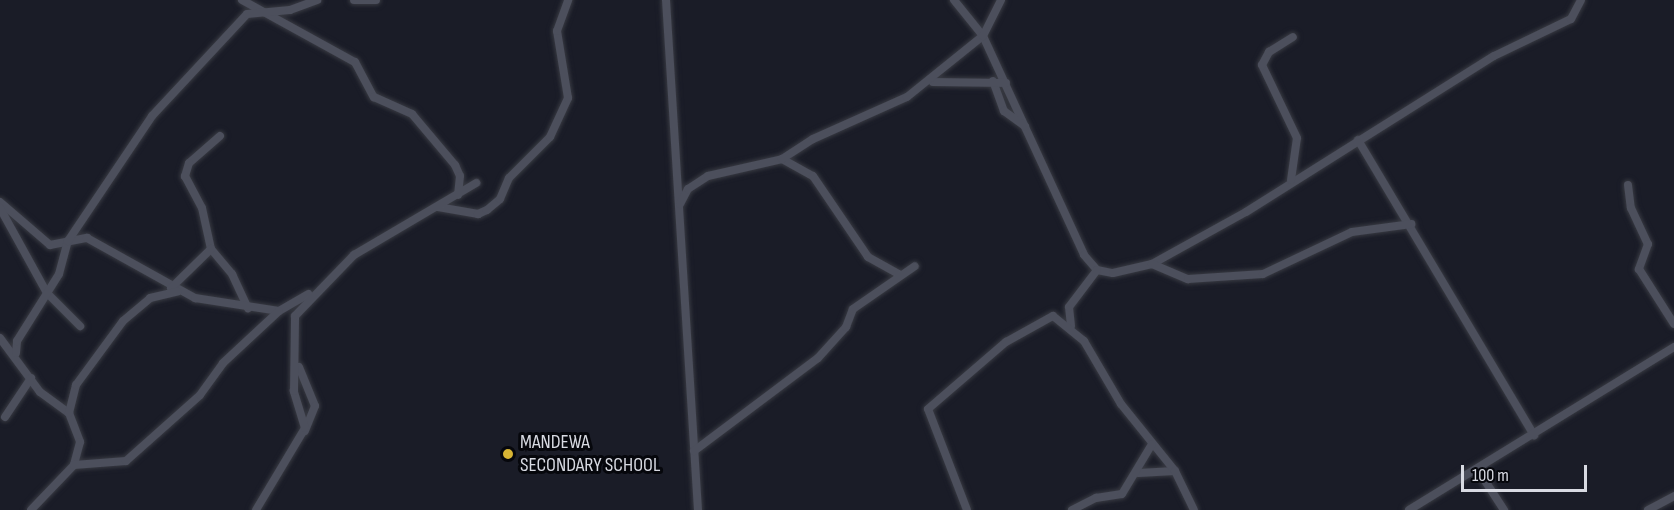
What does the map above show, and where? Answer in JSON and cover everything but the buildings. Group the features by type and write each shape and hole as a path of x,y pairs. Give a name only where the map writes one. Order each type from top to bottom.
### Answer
{"street":[{"path":"242,0 356,62 374,97 412,114 455,165 460,176 458,195"},
{"path":"16,353 46,293 59,274 68,241 152,116 243,18 260,10 290,10 317,0"},
{"path":"354,0 376,0"},
{"path":"438,207 478,214 487,210 500,199 509,178 550,137 568,98 557,30 568,0"},
{"path":"666,0 698,510"},
{"path":"954,0 982,36 1025,126 1054,197 1097,270"},
{"path":"678,208 700,180 782,159 929,83 982,36 1001,0"},
{"path":"1097,270 1127,272 1152,264 1494,56 1571,19 1581,0"},
{"path":"1291,180 1298,138 1262,65 1269,52 1293,37"},
{"path":"929,83 993,81 1005,83"},
{"path":"993,81 1004,111 1025,126"},
{"path":"220,136 184,171 202,208 211,249 232,274 248,309"},
{"path":"1358,140 1534,435"},
{"path":"782,159 813,176 868,257 898,274"},
{"path":"261,508 304,434 315,406 298,365 292,323 314,293 354,255 476,183"},
{"path":"1628,185 1631,208 1648,244 1640,269 1674,324"},
{"path":"0,202 47,243 87,238 174,290 248,309 279,311"},
{"path":"0,208 2,218 46,293 80,326"},
{"path":"1152,264 1188,279 1263,274 1358,230 1410,224"},
{"path":"69,413 76,385 123,321 150,298 174,290 211,249"},
{"path":"694,451 818,358 846,327 853,309 898,274 915,266"},
{"path":"1071,326 1069,307 1097,270"},
{"path":"74,465 126,461 200,394 223,363 279,311 314,293"},
{"path":"968,510 928,409 1040,319 1053,316 1071,326 1152,444 1175,471 1194,510"},
{"path":"0,338 16,353 32,378 69,413 80,442 74,465 31,510"},
{"path":"1408,510 1478,470 1674,347"},
{"path":"298,365 294,391 304,434"},
{"path":"5,417 32,378"},
{"path":"1072,510 1096,498 1122,494 1138,473 1152,444"},
{"path":"1478,470 1504,510"},
{"path":"1138,473 1175,471"},
{"path":"1648,510 1674,496"}],"place":[{"name":"MANDEWA SECONDARY SCHOOL","path":"508,454"}]}
